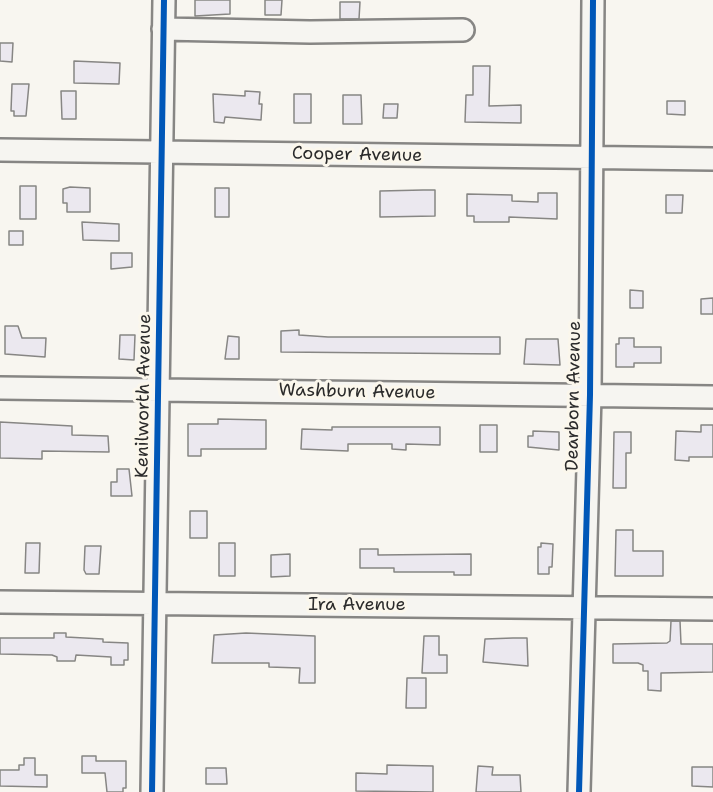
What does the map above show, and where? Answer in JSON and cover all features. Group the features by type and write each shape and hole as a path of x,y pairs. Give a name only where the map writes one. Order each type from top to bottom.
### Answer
{"street":[{"name":"Kenilworth Avenue","path":"152,792 164,0"},
{"name":"Dearborn Avenue","path":"579,792 590,395 593,0"},
{"path":"164,29 310,32 463,30"},
{"name":"Cooper Avenue","path":"0,150 713,159"},
{"name":"Washburn Avenue","path":"0,388 713,397"},
{"name":"Ira Avenue","path":"0,603 713,609"}],"building":[{"path":"195,0 230,0 230,14 195,16"},
{"path":"265,0 282,0 281,15 265,15"},
{"path":"340,2 360,2 359,19 340,19"},
{"path":"0,43 13,43 12,62 0,61"},
{"path":"74,61 120,63 119,84 74,83"},
{"path":"473,66 490,66 489,106 521,105 521,123 465,122 466,95 473,95"},
{"path":"12,84 29,84 26,116 14,116 14,111 11,111"},
{"path":"61,91 76,91 76,119 62,119"},
{"path":"245,91 260,92 261,120 225,117 224,123 214,122 213,94 245,96"},
{"path":"294,94 311,94 311,123 294,123"},
{"path":"343,95 361,95 362,124 343,124"},
{"path":"667,101 685,101 685,115 667,114"},
{"path":"384,104 398,104 397,118 383,118"},
{"path":"20,186 36,186 36,219 20,219"},
{"path":"90,188 90,212 67,212 67,203 63,203 63,189"},
{"path":"215,188 229,188 229,217 215,217"},
{"path":"435,190 435,216 380,217 380,191"},
{"path":"538,193 557,193 557,219 509,217 509,222 474,222 474,216 467,216 467,194 512,195 512,201 538,202"},
{"path":"666,195 683,195 682,213 666,213"},
{"path":"82,222 119,224 119,241 83,240"},
{"path":"9,231 23,231 23,245 9,245"},
{"path":"111,253 132,253 132,267 111,269"},
{"path":"630,290 643,291 643,308 630,308"},
{"path":"713,298 713,314 701,314 701,299"},
{"path":"5,326 18,326 22,338 46,338 45,357 5,354"},
{"path":"299,330 299,335 328,337 500,337 500,354 281,352 281,331"},
{"path":"120,335 135,335 134,360 119,359"},
{"path":"228,336 239,337 239,359 225,359"},
{"path":"619,338 634,338 634,347 661,347 661,363 634,363 634,367 616,367 616,344 619,344"},
{"path":"526,339 558,339 560,365 524,364"},
{"path":"218,419 266,420 266,449 201,449 201,456 188,456 188,424 218,424"},
{"path":"0,422 72,426 72,435 108,436 109,452 42,451 42,459 0,458"},
{"path":"480,425 497,425 497,452 480,452"},
{"path":"701,425 713,425 713,457 689,457 689,461 675,460 676,431 701,432"},
{"path":"332,427 440,427 440,445 406,444 406,450 392,449 392,444 348,444 348,451 301,449 302,429 332,430"},
{"path":"533,431 559,432 559,450 528,447 528,436 533,436"},
{"path":"614,432 631,432 631,453 626,453 626,488 613,488"},
{"path":"117,469 129,469 132,496 111,496 111,482 117,482"},
{"path":"190,511 207,511 207,538 190,538"},
{"path":"616,530 633,530 633,551 663,551 663,576 615,576"},
{"path":"26,543 40,543 39,573 25,573"},
{"path":"219,543 235,543 235,576 219,576"},
{"path":"541,543 553,544 552,567 549,567 549,574 538,574 538,547 541,547"},
{"path":"85,546 101,546 99,574 86,574 84,570"},
{"path":"360,549 378,549 378,555 471,554 471,575 454,575 454,572 394,572 394,568 360,568"},
{"path":"290,554 290,576 271,577 271,555"},
{"path":"671,621 680,621 681,644 713,644 713,672 661,673 661,691 648,690 648,671 643,671 643,665 613,663 613,644 667,643 670,641"},
{"path":"54,633 66,633 66,637 103,639 103,642 128,643 128,660 124,660 124,665 111,665 111,657 76,655 75,661 57,661 57,657 52,655 0,654 0,638 54,638"},
{"path":"246,633 315,636 315,683 299,683 300,668 269,667 269,663 212,663 214,635"},
{"path":"424,636 439,636 439,655 447,655 447,673 422,673"},
{"path":"527,638 528,666 483,662 485,639"},
{"path":"407,678 426,678 426,708 406,708"},
{"path":"82,756 96,756 96,761 126,761 126,788 123,788 123,792 107,792 105,773 82,773"},
{"path":"24,758 35,758 35,775 47,775 47,787 0,786 0,770 19,770 19,765 24,765"},
{"path":"387,765 433,766 433,792 356,791 356,773 387,774"},
{"path":"478,766 493,767 492,775 520,775 521,792 476,792"},
{"path":"692,767 713,767 713,787 692,786"},
{"path":"206,768 226,768 227,784 206,784"}],"cycle path":[{"path":"152,792 164,0"},
{"path":"579,792 590,395 593,0"}]}
